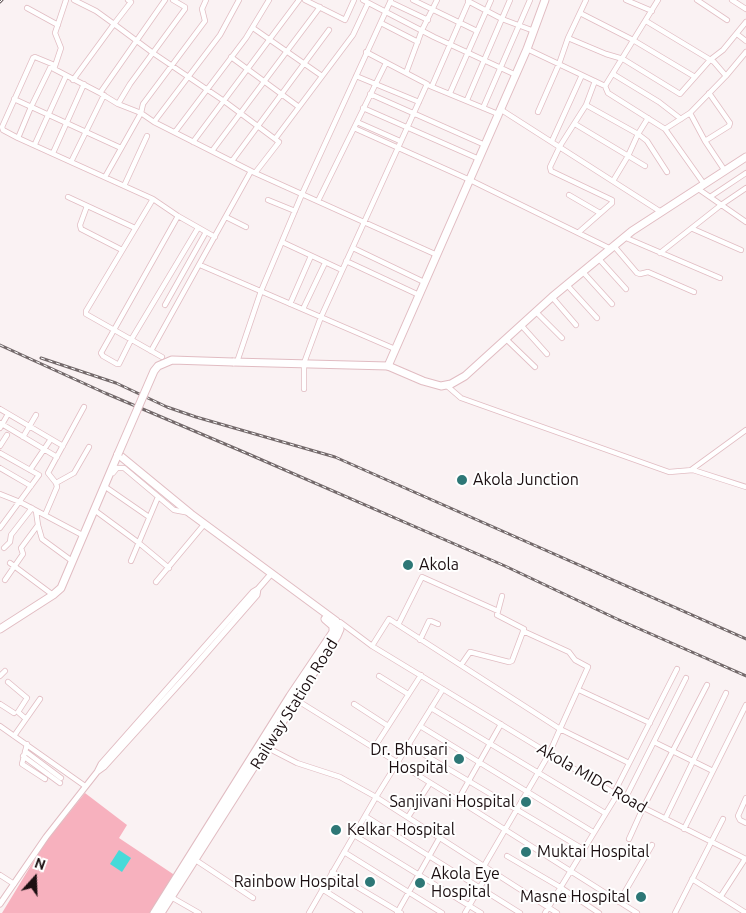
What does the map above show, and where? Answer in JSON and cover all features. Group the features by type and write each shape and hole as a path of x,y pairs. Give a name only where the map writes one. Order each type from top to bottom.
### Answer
{"main road":[{"path":"388,366 516,75 545,0"},
{"path":"1,627 53,595 61,588 154,371 158,366 172,360 388,366 423,381 446,386 465,376 552,297 624,238 746,157"},
{"name":"Railway Station Road","path":"118,454 190,514 340,629 293,698 193,858 162,913"},
{"name":"Railway Station Road","path":"190,514 202,527 270,575"},
{"name":"Railway Station Road","path":"154,913 193,858 266,747 293,698"}],"street":[{"path":"18,138 31,107 61,48 56,35 66,0"},
{"path":"74,0 96,11 279,142 253,172 152,351"},
{"path":"71,162 102,94 136,40 165,0"},
{"path":"118,104 130,84 185,9 184,6 173,0"},
{"path":"105,177 141,113 143,104 205,21 202,9 206,0"},
{"path":"154,122 224,29 239,0"},
{"path":"175,132 252,28 269,0"},
{"path":"193,142 299,0"},
{"path":"308,1 345,20 354,0"},
{"path":"413,0 477,31"},
{"path":"406,73 422,30 437,0"},
{"path":"450,93 491,0"},
{"path":"467,100 510,0"},
{"path":"483,108 530,0"},
{"path":"538,112 568,38 586,0"},
{"path":"626,0 639,2 652,11"},
{"path":"605,86 658,0"},
{"path":"698,0 727,20"},
{"path":"732,0 746,9"},
{"path":"74,80 130,1"},
{"path":"274,138 355,32 365,1 386,13 516,75"},
{"path":"235,362 261,291 302,194 390,1 428,20"},
{"path":"304,389 304,363 321,316 400,141 460,24 468,1 502,19 534,31"},
{"path":"212,151 320,7"},
{"path":"27,8 58,25"},
{"path":"580,14 633,40 695,77"},
{"path":"646,21 710,60 726,76"},
{"path":"568,38 623,59 680,94 710,60 723,50 746,22"},
{"path":"381,23 418,42"},
{"path":"252,28 322,76"},
{"path":"232,161 329,30"},
{"path":"737,34 746,41"},
{"path":"527,49 605,86 608,93 665,129 700,186 710,197 746,222"},
{"path":"366,52 429,85 483,108 499,112 552,141 661,212"},
{"path":"665,129 690,113 746,52"},
{"path":"215,237 153,199 3,130 2,126 33,58 37,57 66,76 118,104 141,113 154,122 253,172 437,254"},
{"path":"231,57 282,93 298,107"},
{"path":"318,201 386,62"},
{"path":"613,74 659,102 680,119"},
{"path":"552,141 582,75"},
{"path":"35,144 66,76"},
{"path":"356,76 419,102"},
{"path":"579,232 612,203 611,199 550,170 560,146 586,106 595,81"},
{"path":"53,152 84,84"},
{"path":"705,141 729,126 730,123 710,93"},
{"path":"370,94 485,145"},
{"path":"14,99 121,148"},
{"path":"586,106 638,134 650,143 667,172"},
{"path":"363,108 479,159"},
{"path":"690,113 705,141 725,170"},
{"path":"613,181 648,118"},
{"path":"357,122 400,141"},
{"path":"575,124 645,166"},
{"path":"354,128 613,247 636,273 648,272 694,292"},
{"path":"124,186 147,136"},
{"path":"710,197 746,173"},
{"path":"660,253 693,229 721,204 745,190"},
{"path":"568,195 600,213"},
{"path":"68,197 135,228"},
{"path":"153,199 85,313 87,316 162,357"},
{"path":"268,200 295,211"},
{"path":"87,206 80,225 81,229 122,250"},
{"path":"178,216 113,330 101,353 102,356 119,364 131,340 198,228"},
{"path":"226,217 246,227"},
{"path":"693,229 741,250"},
{"path":"165,305 206,232"},
{"path":"624,238 720,278"},
{"path":"282,242 342,270"},
{"path":"353,248 424,282"},
{"path":"290,304 311,256"},
{"path":"599,259 626,289"},
{"path":"346,261 419,295"},
{"path":"303,309 325,263"},
{"path":"200,265 395,349"},
{"path":"583,272 612,304"},
{"path":"567,285 597,318"},
{"path":"552,297 576,324"},
{"path":"536,312 562,338"},
{"path":"521,326 547,354"},
{"path":"506,339 535,367"},
{"path":"446,386 461,398 669,472 691,470 746,487"},
{"path":"48,474 84,407"},
{"path":"0,409 63,446"},
{"path":"8,414 1,425 57,457"},
{"path":"23,437 36,415"},
{"path":"691,470 746,430"},
{"path":"0,446 7,435"},
{"path":"30,470 51,439"},
{"path":"56,482 74,473 89,447"},
{"path":"0,454 39,475 48,474"},
{"path":"0,468 31,486"},
{"path":"0,494 86,534 115,469 122,468 176,511 190,514"},
{"path":"45,515 57,487 56,482 48,474"},
{"path":"0,528 39,475"},
{"path":"107,488 149,517"},
{"path":"131,561 158,497"},
{"path":"34,510 44,541 72,561"},
{"path":"4,548 10,542 11,535 34,510"},
{"path":"97,512 169,568"},
{"path":"5,580 12,565 24,554 21,548 38,525"},
{"path":"156,582 202,527"},
{"path":"12,565 53,595"},
{"path":"0,904 46,837 97,772 100,764 129,735 217,636 253,592 270,575"},
{"path":"398,625 422,577 498,611"},
{"path":"461,665 470,652 511,662 524,628 498,615 502,596"},
{"path":"372,646 389,619 560,729 629,763"},
{"path":"420,640 429,621 431,620 438,624"},
{"name":"Akola MIDC Road","path":"336,625 340,622 372,646 615,794 745,859"},
{"path":"484,866 549,754 588,670 588,666 575,660 569,652 523,631"},
{"path":"545,913 605,813 677,670"},
{"path":"0,676 5,671"},
{"path":"374,748 421,675"},
{"path":"379,676 408,694"},
{"path":"625,799 686,678"},
{"path":"8,682 27,700 18,712 26,719"},
{"path":"629,839 672,751 707,686"},
{"path":"309,913 376,797 443,689"},
{"path":"579,690 650,723"},
{"path":"665,819 726,693"},
{"path":"293,698 430,782 636,913"},
{"path":"14,736 40,699"},
{"path":"0,704 14,713"},
{"path":"354,704 388,726"},
{"path":"684,829 746,705"},
{"path":"431,708 605,813"},
{"path":"458,800 501,724"},
{"path":"0,726 86,786"},
{"path":"420,726 594,832"},
{"path":"654,742 713,770"},
{"path":"27,744 22,764 45,779"},
{"path":"408,745 583,849"},
{"path":"266,747 297,763 340,777 376,797 557,913"},
{"path":"24,754 60,781"},
{"path":"408,817 430,782"},
{"path":"746,798 738,816 740,820 746,823"},
{"path":"365,816 520,913"},
{"path":"675,913 723,819"},
{"path":"354,835 481,913"},
{"path":"332,872 399,912 440,837"},
{"path":"619,902 652,845"},
{"path":"344,852 442,913"},
{"path":"507,856 560,887 599,913"},
{"path":"193,858 253,898"},
{"path":"721,896 745,859"},
{"path":"465,913 490,870"},
{"path":"0,875 14,884"},
{"path":"692,879 745,911"},
{"path":"322,889 360,913"},
{"path":"171,897 199,913"}],"shaded area":[{"path":"85,793 127,825 119,838 176,876 153,913 2,913 44,844"}],"water":[{"path":"119,850 131,858 122,872 110,864"}],"railway":[{"path":"0,345 105,393 505,566 617,619 746,676"},
{"path":"41,358 116,383 167,407 196,417 335,457 746,639"}],"place":[{"name":"Akola Junction","path":"462,480"},
{"name":"Akola","path":"408,565"},
{"name":"Dr. Bhusari Hospital","path":"459,759"},
{"name":"Sanjivani Hospital","path":"526,802"},
{"name":"Kelkar Hospital","path":"336,830"},
{"name":"Muktai Hospital","path":"526,852"},
{"name":"Rainbow Hospital","path":"370,882"},
{"name":"Akola Eye Hospital","path":"420,883"},
{"name":"Masne Hospital","path":"641,897"}]}
